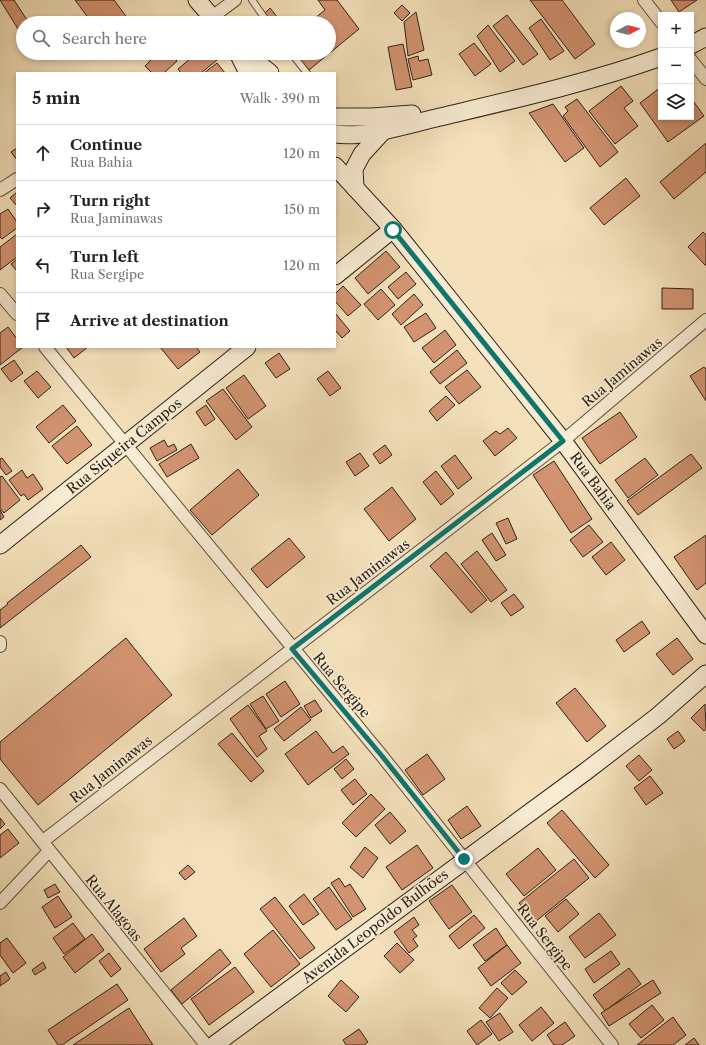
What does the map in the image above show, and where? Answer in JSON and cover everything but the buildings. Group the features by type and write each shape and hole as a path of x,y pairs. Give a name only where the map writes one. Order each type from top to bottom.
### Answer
{"street":[{"path":"197,0 211,16"},
{"path":"218,16 235,0"},
{"path":"644,0 658,18"},
{"path":"694,43 706,37"},
{"path":"336,134 344,135 385,129 474,109 615,74 658,58"},
{"path":"242,60 248,72"},
{"path":"254,60 269,72"},
{"path":"694,64 706,79"},
{"path":"336,117 372,117 474,109"},
{"path":"355,188 354,169 362,154 385,129"},
{"name":"Rua Bahia","path":"336,167 393,230 563,441 706,635"},
{"path":"0,190 16,180"},
{"path":"336,275 393,230"},
{"path":"0,294 16,313"},
{"name":"Rua Jaminawas","path":"0,903 46,846 292,649 563,441 706,320"},
{"name":"Rua Sergipe","path":"46,348 292,649 382,756 612,1045"},
{"name":"Rua Siqueira Campos","path":"0,545 246,348"},
{"name":"Avenida Leopoldo Bulhões","path":"214,1045 464,859 585,772 658,716 706,674"},
{"name":"Rua Alagoas","path":"0,788 206,1045"}],"lane":[{"path":"252,0 263,16"},
{"path":"296,60 305,72"}],"route":[{"path":"393,230 563,441 292,649 382,756 464,859"}]}
